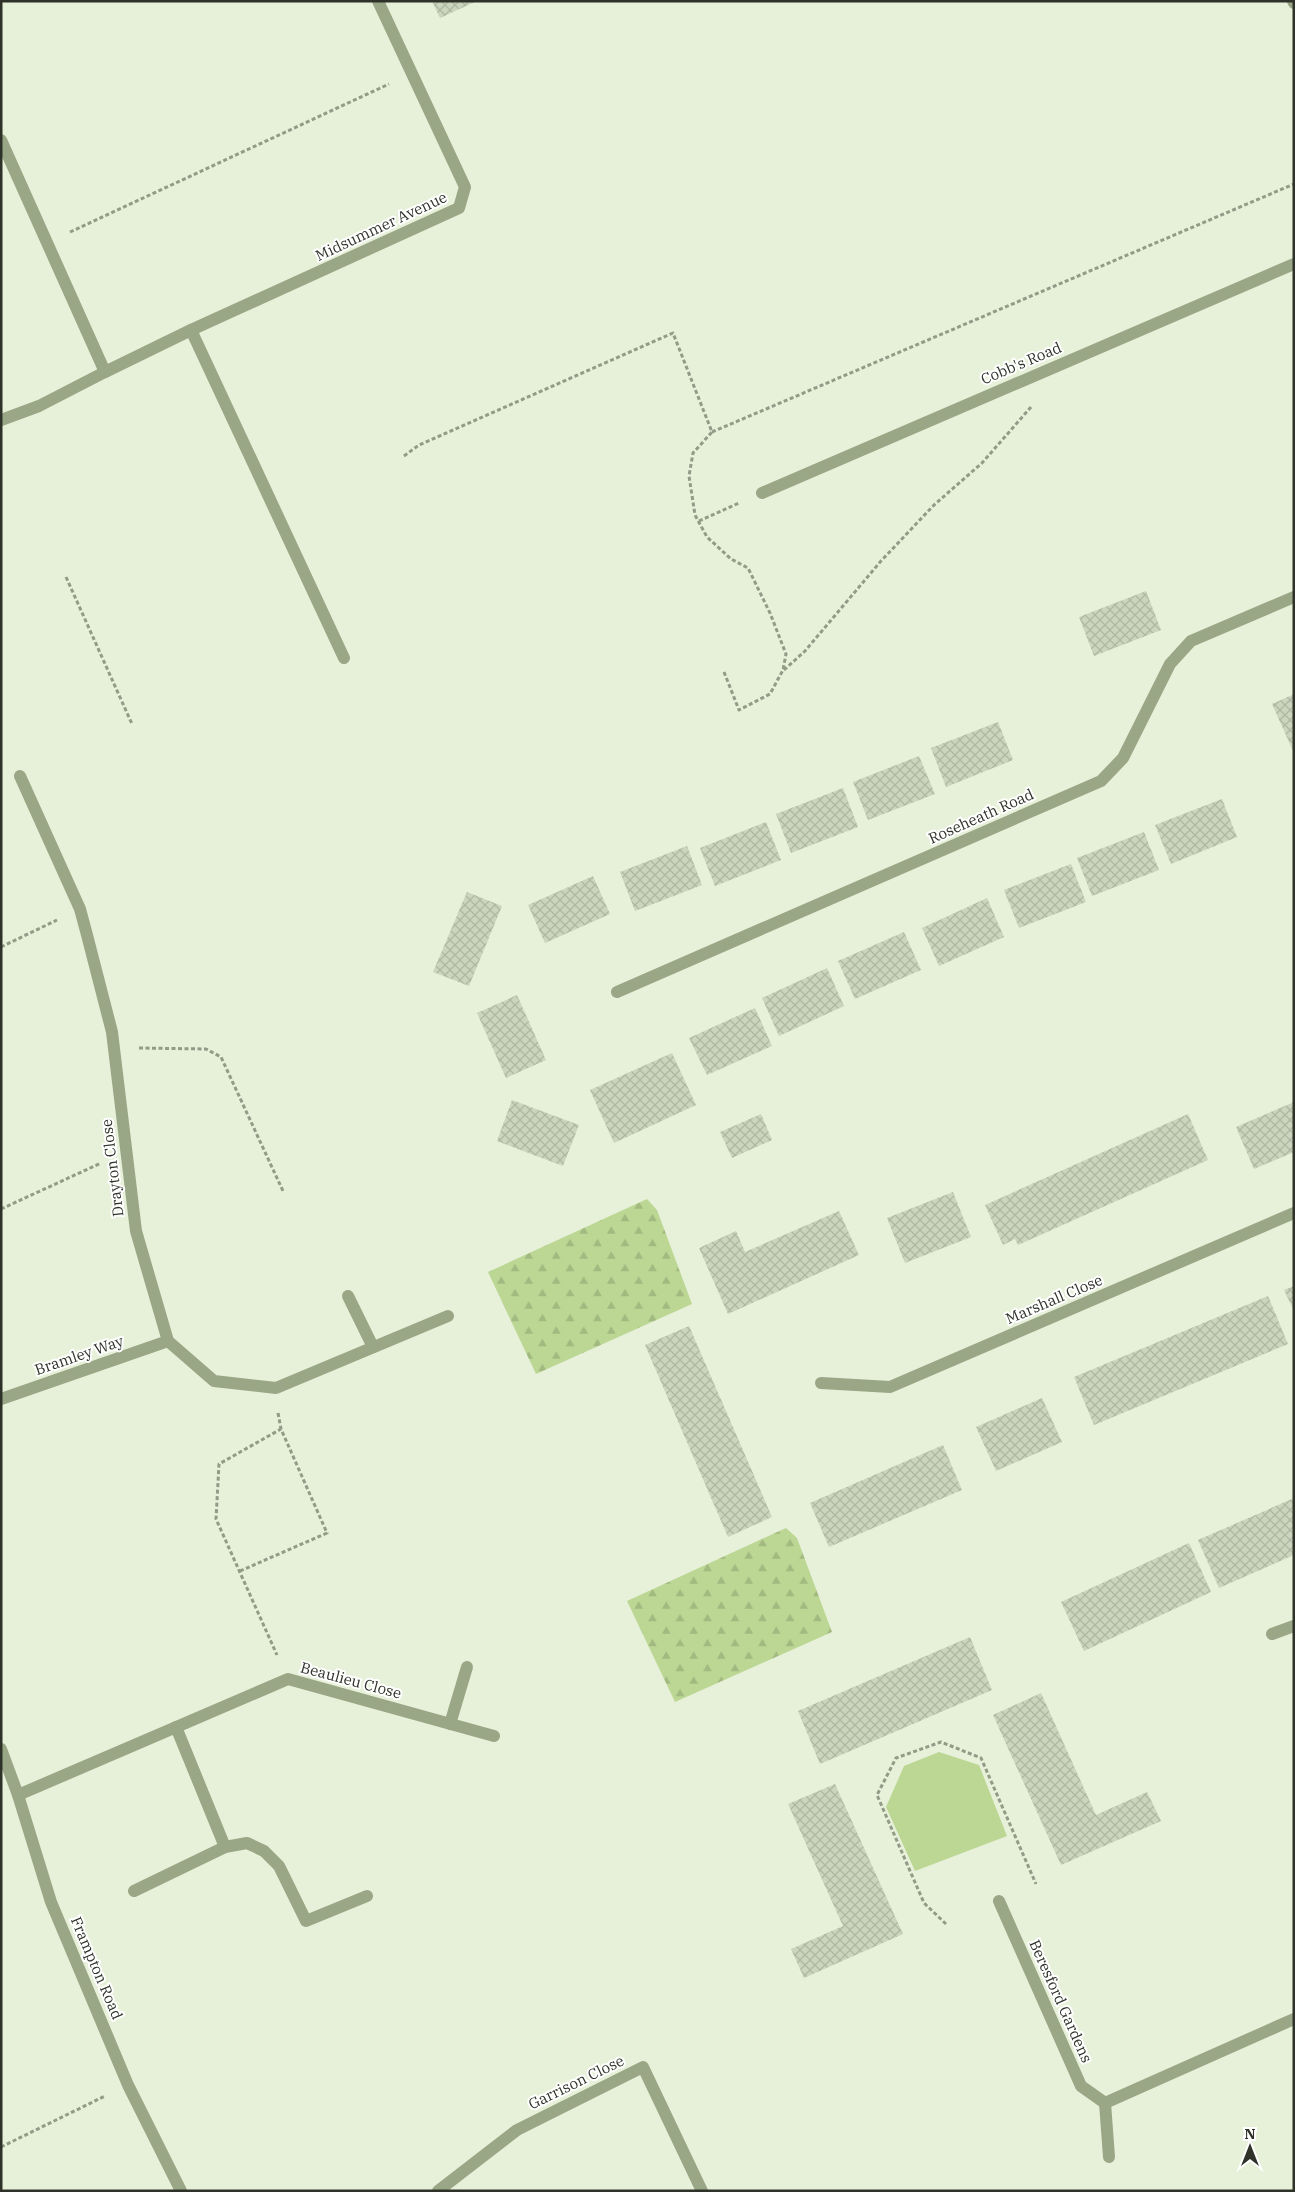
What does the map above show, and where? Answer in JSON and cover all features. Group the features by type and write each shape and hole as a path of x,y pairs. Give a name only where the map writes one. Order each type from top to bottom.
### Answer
{"street":[{"name":"Midsummer Avenue","path":"1,420 40,406 104,372 191,330 459,208 465,187 378,1"},
{"path":"1,140 104,372"},
{"name":"Cobb's Road","path":"762,493 1294,264"},
{"path":"191,330 344,658"},
{"name":"Roseheath Road","path":"617,992 1101,781 1122,758 1170,664 1191,641 1294,596"},
{"name":"Drayton Close","path":"20,776 80,909 112,1032 136,1231 168,1341"},
{"name":"Marshall Close","path":"821,1383 890,1387 1294,1212"},
{"path":"348,1296 373,1347"},
{"path":"168,1341 214,1381 276,1388 448,1316"},
{"name":"Bramley Way","path":"1,1399 168,1341"},
{"path":"1272,1634 1294,1626"},
{"path":"450,1724 467,1667"},
{"name":"Beaulieu Close","path":"18,1795 288,1679 494,1736"},
{"path":"176,1727 225,1847"},
{"name":"Frampton Road","path":"1,1749 18,1795 51,1902 128,2085 181,2191"},
{"path":"134,1892 225,1847 247,1843 264,1852 279,1866 306,1921 367,1896"},
{"name":"Beresford Gardens","path":"999,1901 1081,2086 1106,2104"},
{"path":"1109,2158 1106,2104 1294,2019"},
{"name":"Garrison Close","path":"438,2191 517,2130 644,2067 702,2191"}],"path":[{"path":"47,243 411,74"},
{"path":"724,672 740,710 770,694 783,670 786,654 770,613 748,568 731,559 707,537 695,515 689,476 693,453 712,432 1294,184"},
{"path":"404,456 419,444 673,333 712,432"},
{"path":"783,670 805,651 881,561 934,505 982,463 1038,400 1055,386 1047,370"},
{"path":"699,521 762,493"},
{"path":"66,577 132,724"},
{"path":"1,947 80,909"},
{"path":"114,1048 206,1049 221,1057 283,1190"},
{"path":"1,1209 126,1152"},
{"path":"240,1572 327,1533 281,1429 219,1464 216,1519 288,1679"},
{"path":"946,1924 924,1903 878,1795 896,1758 941,1742 981,1758 1036,1884"},
{"path":"1,2147 128,2085"}],"green space":[{"path":"647,1199 657,1210 692,1304 536,1374 488,1272"},
{"path":"786,1528 797,1538 832,1632 675,1702 627,1601"},
{"path":"939,1752 979,1765 1007,1836 915,1871 886,1807 904,1766"}],"building":[{"path":"432,1 477,1 440,18"},
{"path":"1146,591 1161,630 1094,656 1079,617"},
{"path":"1294,694 1294,753 1272,704"},
{"path":"998,722 1013,760 946,787 931,748"},
{"path":"919,756 935,794 868,820 853,782"},
{"path":"843,788 858,827 791,853 776,814"},
{"path":"1222,799 1237,837 1171,864 1155,825"},
{"path":"766,822 781,860 715,886 700,848"},
{"path":"1144,832 1159,870 1092,896 1077,858"},
{"path":"687,846 702,885 635,911 620,872"},
{"path":"1071,864 1086,902 1019,928 1004,890"},
{"path":"593,876 610,914 545,943 528,905"},
{"path":"467,892 502,906 469,986 433,972"},
{"path":"987,898 1004,937 939,966 922,928"},
{"path":"904,932 921,970 855,999 838,961"},
{"path":"827,968 844,1006 779,1036 762,998"},
{"path":"517,995 546,1060 506,1078 477,1013"},
{"path":"755,1008 772,1046 707,1075 689,1038"},
{"path":"672,1053 696,1105 614,1143 590,1090"},
{"path":"512,1100 579,1125 563,1166 497,1141"},
{"path":"1294,1102 1294,1152 1254,1169 1236,1127"},
{"path":"761,1114 772,1140 732,1158 720,1132"},
{"path":"1188,1114 1208,1160 1018,1245 1015,1239 1003,1245 985,1205"},
{"path":"953,1192 971,1237 905,1263 887,1218"},
{"path":"839,1211 859,1255 728,1314 699,1248 736,1231 745,1252"},
{"path":"1294,1286 1294,1311 1284,1290"},
{"path":"1268,1296 1288,1344 1094,1425 1074,1377"},
{"path":"689,1326 772,1517 728,1537 645,1345"},
{"path":"1042,1398 1062,1442 996,1471 976,1427"},
{"path":"943,1445 962,1490 829,1547 810,1503"},
{"path":"1294,1498 1294,1555 1219,1588 1198,1540"},
{"path":"1189,1543 1211,1592 1084,1651 1061,1602"},
{"path":"970,1637 992,1690 820,1764 798,1711"},
{"path":"1041,1693 1096,1815 1147,1792 1161,1821 1061,1865 993,1715"},
{"path":"835,1784 903,1934 804,1978 791,1949 843,1926 788,1804"}]}
